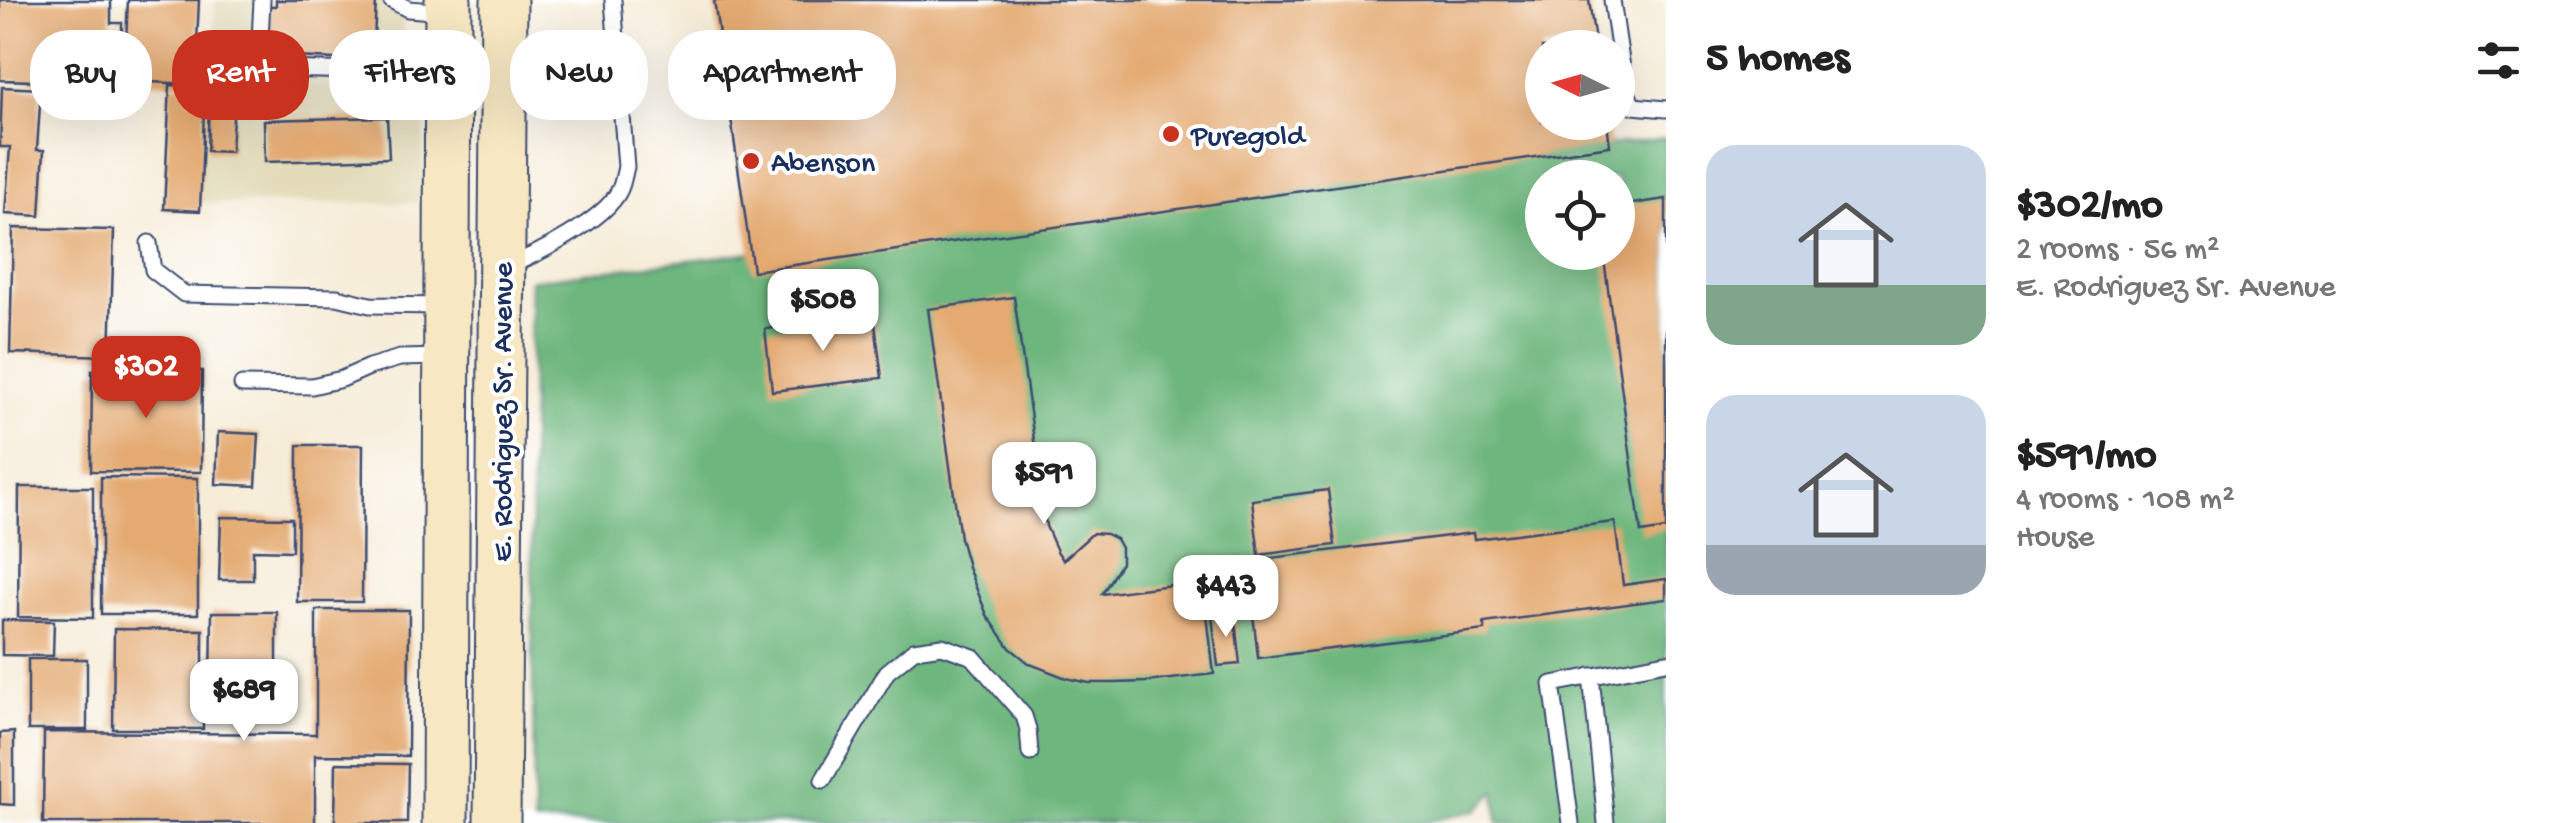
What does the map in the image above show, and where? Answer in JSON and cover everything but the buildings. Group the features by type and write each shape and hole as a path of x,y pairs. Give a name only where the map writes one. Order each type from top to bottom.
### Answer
{"main road":[{"name":"E. Rodriguez Sr. Avenue","path":"498,823 504,0"},
{"name":"E. Rodriguez Sr. Avenue","path":"445,823 448,19"}],"lane":[{"path":"262,0 260,60 268,69 370,71 448,19"},
{"path":"390,0 408,10 448,19"},
{"path":"502,269 548,250 606,208 619,192 626,167 613,0"},
{"path":"1612,0 1624,88 1633,106 1666,110"},
{"path":"149,244 153,270 184,294 337,297 370,306 446,306"},
{"path":"242,384 312,386 400,358 445,358"},
{"path":"822,780 886,672 914,650 942,646 973,657 1024,716 1030,753"},
{"path":"1570,823 1552,684 1666,662"},
{"path":"1590,676 1606,823"}],"shaded area":[{"path":"215,0 404,0 403,30 329,30 329,83 309,82 309,30 214,30"},
{"path":"309,85 329,86 329,120 424,120 423,203 201,203 204,120 309,120"}],"green space":[{"path":"1666,138 1666,823 1498,823 1496,791 1477,810 1423,823 534,823 530,280"}],"place":[{"name":"Puregold","path":"1171,134"},
{"name":"Abenson","path":"751,161"}]}
